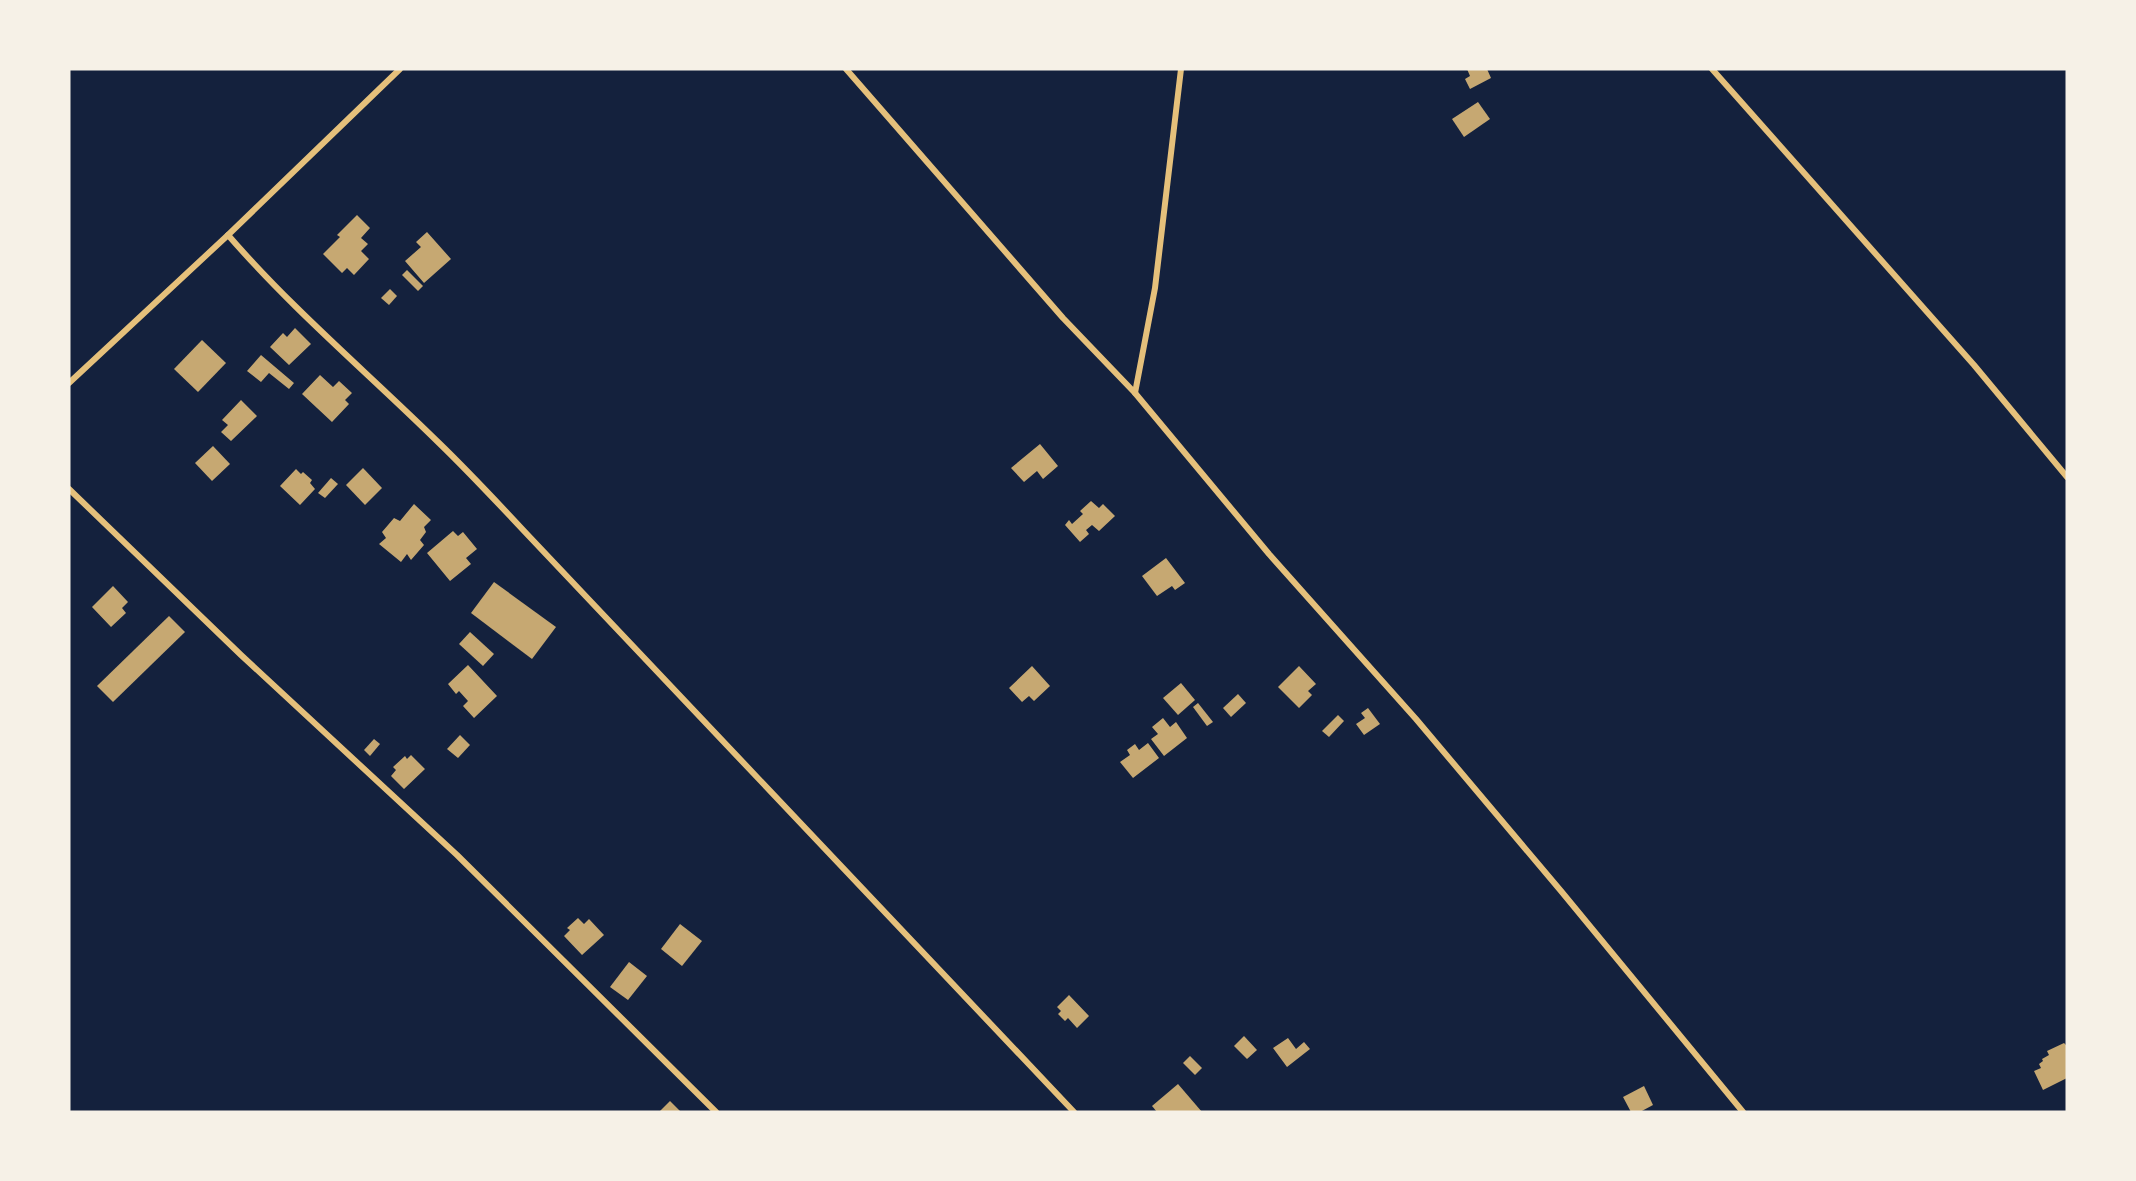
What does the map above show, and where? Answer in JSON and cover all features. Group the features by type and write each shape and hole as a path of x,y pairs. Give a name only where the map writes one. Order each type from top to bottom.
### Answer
{"street":[{"path":"69,383 228,235 400,69"},
{"path":"846,69 1063,318 1135,393 1269,554 1416,719 1743,1112"},
{"path":"1135,393 1155,288 1181,69"},
{"path":"1712,69 1974,365 2067,477"},
{"path":"228,235 253,264 352,363 439,443 1074,1112"},
{"path":"69,489 457,855 716,1112"}],"building":[{"path":"1467,69 1487,69 1491,78 1470,89 1465,79 1470,76"},
{"path":"1478,102 1490,119 1464,137 1452,119"},
{"path":"357,215 370,228 361,238 368,244 361,251 369,259 354,275 347,268 342,273 323,254 340,237 337,235"},
{"path":"427,232 451,259 424,283 405,261 421,247 416,242"},
{"path":"407,270 423,286 418,291 402,275"},
{"path":"390,289 397,296 389,305 381,298"},
{"path":"295,328 311,344 289,365 270,347 283,333 287,337"},
{"path":"202,340 226,363 198,392 174,369"},
{"path":"261,355 294,383 289,389 269,373 261,382 247,371"},
{"path":"320,375 333,387 339,381 352,393 345,400 349,404 332,422 302,394"},
{"path":"241,400 257,416 231,441 221,432 228,425 222,420"},
{"path":"1040,444 1058,466 1043,479 1037,471 1024,482 1011,468"},
{"path":"213,446 230,464 212,481 195,463"},
{"path":"363,468 382,488 365,505 346,485"},
{"path":"296,469 312,480 310,483 315,489 300,505 280,486"},
{"path":"331,478 338,484 325,498 318,493"},
{"path":"1091,501 1099,508 1103,504 1115,516 1099,531 1092,525 1086,530 1089,534 1080,542 1065,525 1069,520 1072,524 1083,514 1080,511"},
{"path":"414,504 431,520 424,527 426,532 420,540 424,545 411,560 407,554 401,562 379,544 386,538 382,532 394,518 400,521"},
{"path":"453,531 458,536 463,532 477,549 466,558 471,564 450,581 427,553"},
{"path":"1166,558 1185,583 1175,590 1172,586 1157,596 1142,576"},
{"path":"494,582 556,627 532,659 471,613"},
{"path":"113,586 128,602 122,608 126,613 111,627 92,607"},
{"path":"169,616 185,632 113,702 97,686"},
{"path":"470,632 494,654 483,666 459,644"},
{"path":"468,665 497,696 474,718 463,706 468,701 459,691 456,694 448,684"},
{"path":"1032,666 1050,686 1034,701 1029,696 1022,702 1009,688"},
{"path":"1299,666 1316,684 1308,691 1312,695 1299,708 1278,687"},
{"path":"1181,683 1195,700 1178,715 1163,698"},
{"path":"1238,694 1246,703 1231,717 1223,708"},
{"path":"1198,703 1213,722 1207,726 1193,707"},
{"path":"1368,708 1380,724 1364,735 1356,724 1365,718 1361,713"},
{"path":"1338,715 1344,721 1329,737 1322,731"},
{"path":"1163,718 1170,727 1176,722 1187,738 1164,756 1151,739 1158,734 1152,727"},
{"path":"460,735 470,745 458,758 447,749"},
{"path":"374,739 380,744 370,756 364,750"},
{"path":"1148,743 1159,758 1133,778 1120,762 1130,755 1127,750 1135,744 1139,750"},
{"path":"411,755 425,769 404,789 391,776 396,770 393,767 405,756 407,759"},
{"path":"578,918 584,924 589,919 604,935 582,955 564,936 570,930 567,928"},
{"path":"680,924 702,941 682,966 661,949"},
{"path":"629,962 647,976 628,1000 610,987"},
{"path":"1069,995 1089,1016 1077,1028 1068,1018 1065,1021 1058,1014 1061,1011 1057,1007"},
{"path":"1244,1036 1257,1050 1247,1059 1234,1046"},
{"path":"1288,1038 1296,1049 1304,1042 1310,1049 1287,1067 1273,1048"},
{"path":"2064,1043 2067,1046 2067,1078 2043,1090 2034,1071 2041,1068 2039,1064 2043,1061 2042,1059 2049,1055 2047,1051"},
{"path":"1190,1056 1202,1068 1195,1075 1183,1063"},
{"path":"1178,1084 1202,1112 1157,1112 1152,1106"},
{"path":"1644,1086 1653,1105 1640,1112 1631,1112 1623,1097"},
{"path":"670,1101 681,1112 659,1112"}]}
